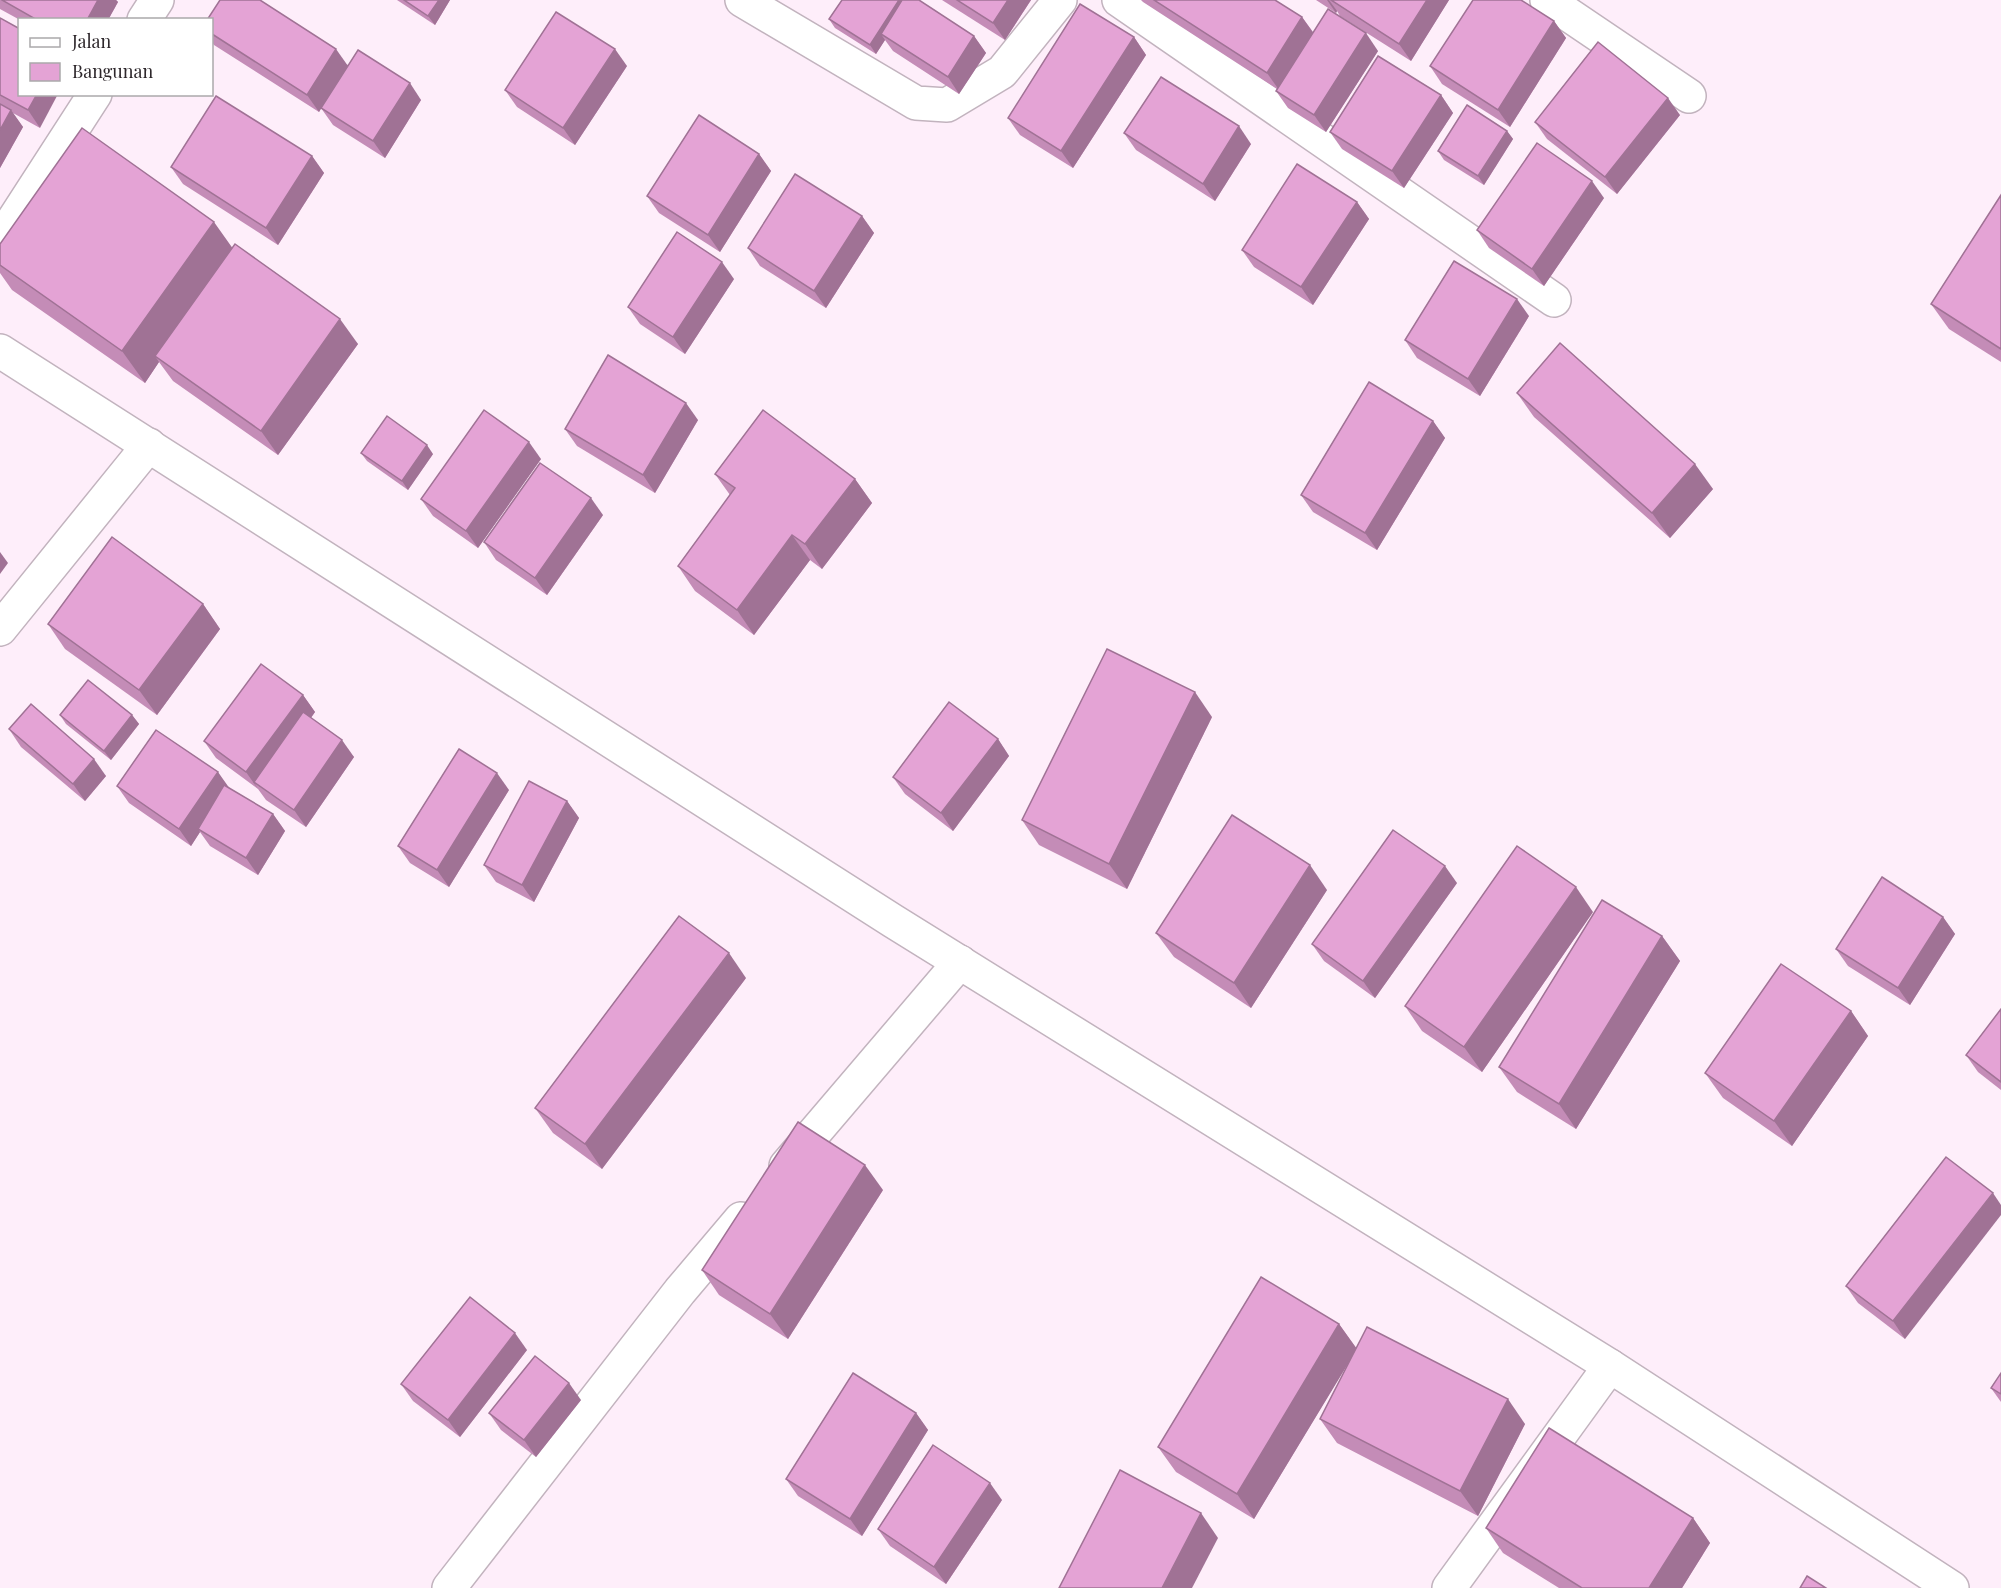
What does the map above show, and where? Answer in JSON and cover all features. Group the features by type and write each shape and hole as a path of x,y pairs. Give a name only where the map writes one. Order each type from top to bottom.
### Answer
{"street":[{"path":"145,18 157,0"},
{"path":"742,0 916,103 947,105 1002,72 1060,0"},
{"path":"1119,0 1554,300"},
{"path":"1547,0 1689,96"},
{"path":"0,241 94,96"},
{"path":"0,351 960,962 1610,1366 1952,1588"},
{"path":"0,629 149,445"},
{"path":"450,1588 680,1291 960,962"},
{"path":"1449,1588 1610,1366"}],"building":[{"path":"2,0 98,0 88,18 34,18"},
{"path":"220,0 260,0 336,49 307,95 213,35 213,18 208,18"},
{"path":"404,0 439,0 428,16"},
{"path":"842,0 899,0 870,45 829,19"},
{"path":"902,0 919,0 974,36 948,77 881,34"},
{"path":"957,0 1008,0 993,23"},
{"path":"1154,0 1275,0 1302,17 1267,73"},
{"path":"1331,0 1427,0 1399,44"},
{"path":"1473,0 1521,0 1554,21 1498,110 1430,66"},
{"path":"1080,4 1134,37 1061,151 1008,118"},
{"path":"1328,9 1366,33 1314,115 1276,91"},
{"path":"556,12 615,49 563,128 505,90"},
{"path":"0,18 18,28 18,96 36,96 28,110 0,95"},
{"path":"1598,42 1668,98 1605,177 1535,122"},
{"path":"358,50 410,83 373,141 321,108"},
{"path":"1378,56 1441,95 1392,171 1330,132"},
{"path":"1161,77 1239,126 1203,184 1124,133"},
{"path":"216,96 312,156 266,228 171,167"},
{"path":"0,104 11,110 0,130"},
{"path":"1467,105 1507,131 1478,176 1438,151"},
{"path":"699,115 759,154 708,235 647,196"},
{"path":"82,128 214,222 122,351 0,265 0,244"},
{"path":"1537,143 1592,181 1532,269 1477,230"},
{"path":"1297,164 1357,202 1301,287 1242,250"},
{"path":"795,174 862,216 814,291 748,248"},
{"path":"2001,195 2001,349 1931,304"},
{"path":"677,232 722,262 673,337 628,307"},
{"path":"235,244 340,319 261,431 155,356"},
{"path":"1454,261 1517,299 1468,379 1405,340"},
{"path":"1560,343 1695,464 1652,513 1517,393"},
{"path":"608,355 686,403 643,475 565,429"},
{"path":"1369,382 1433,421 1365,533 1301,495"},
{"path":"484,410 529,442 466,531 421,499"},
{"path":"763,410 855,479 805,544 792,535 737,610 678,566 735,488 715,474"},
{"path":"387,416 427,445 402,481 361,453"},
{"path":"540,463 591,498 535,578 484,542"},
{"path":"112,537 203,604 139,690 48,624"},
{"path":"1107,649 1195,692 1109,864 1022,820"},
{"path":"261,664 303,695 246,772 204,741"},
{"path":"88,680 132,715 104,751 60,715"},
{"path":"949,702 998,739 941,813 893,777"},
{"path":"31,704 94,759 73,784 9,729"},
{"path":"303,712 342,740 294,810 254,782"},
{"path":"156,730 218,772 179,829 117,786"},
{"path":"459,749 497,773 437,870 398,846"},
{"path":"529,781 567,801 522,885 484,865"},
{"path":"224,785 273,814 246,858 198,829"},
{"path":"1232,815 1310,865 1234,983 1156,933"},
{"path":"1393,830 1445,866 1363,981 1312,944"},
{"path":"1517,846 1576,887 1464,1047 1405,1006"},
{"path":"1882,877 1943,917 1898,988 1836,949"},
{"path":"1602,900 1662,936 1559,1104 1499,1067"},
{"path":"679,916 729,953 585,1144 535,1108"},
{"path":"1781,964 1851,1011 1774,1121 1705,1073"},
{"path":"2001,1009 2001,1082 1966,1055"},
{"path":"798,1122 865,1165 770,1314 702,1270"},
{"path":"1946,1157 1993,1193 1893,1321 1846,1286"},
{"path":"1261,1277 1339,1324 1237,1494 1158,1447"},
{"path":"470,1297 515,1333 448,1420 401,1384"},
{"path":"1367,1327 1508,1399 1460,1491 1320,1419"},
{"path":"535,1356 569,1383 524,1440 489,1413"},
{"path":"853,1373 916,1413 850,1519 786,1479"},
{"path":"2001,1373 2001,1394 1991,1388"},
{"path":"1549,1428 1693,1518 1649,1588 1582,1588 1486,1528"},
{"path":"933,1445 990,1483 934,1567 878,1529"},
{"path":"1120,1470 1201,1513 1162,1588 1059,1588"},
{"path":"1807,1576 1826,1588 1800,1588"}]}
